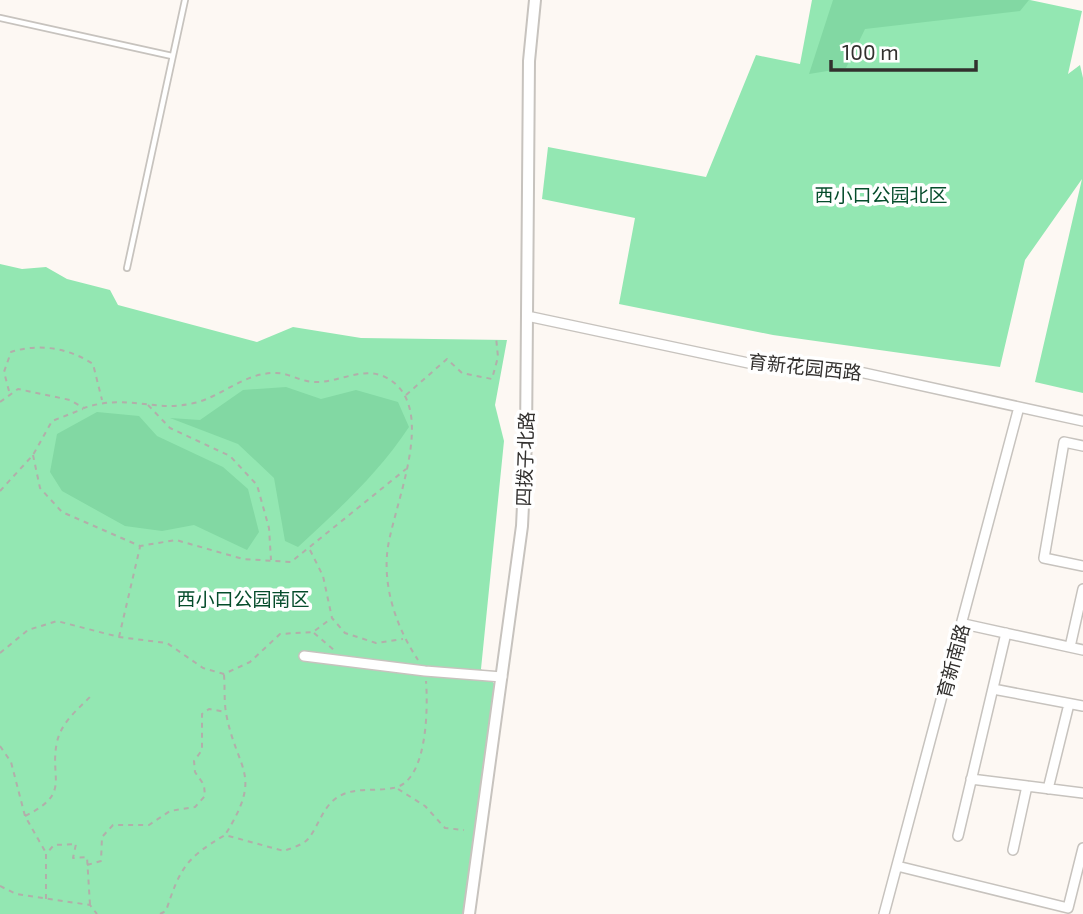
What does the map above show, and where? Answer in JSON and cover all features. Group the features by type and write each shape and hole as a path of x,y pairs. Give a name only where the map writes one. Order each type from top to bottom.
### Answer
{"street":[{"name":"四拨子北路","path":"469,914 524,500 529,61 535,0"},
{"name":"育新花园西路","path":"527,316 752,364 846,369 1083,421"},
{"name":"育新南路","path":"884,914 964,624 1019,407"},
{"path":"1083,446 1064,442 1044,558 1083,566"},
{"path":"1070,647 1083,589"},
{"path":"964,624 1083,650"},
{"path":"958,836 1006,633"},
{"path":"304,656 425,671 502,677"},
{"path":"993,689 1083,706"},
{"path":"1048,789 1069,704"},
{"path":"971,779 1083,793"},
{"path":"1013,850 1027,786"},
{"path":"897,866 1068,908 1083,848"},
{"path":"1072,889 1083,890"}],"lane":[{"path":"127,268 185,0"},
{"path":"0,18 172,56"}],"path":[{"path":"405,396 447,359 462,373 492,379 498,357 496,337"},
{"path":"9,393 4,372 11,352 29,346 75,352 93,364 103,402"},
{"path":"0,491 33,455 52,421 103,402 127,400 177,406 197,403 233,384 274,373 315,382 364,373 384,376 405,396 414,439 387,555 391,602 404,639 425,671 429,715 423,748 408,778 397,788"},
{"path":"0,402 18,388 70,400 84,408"},
{"path":"148,404 170,428 230,456 257,485 269,528 271,561"},
{"path":"33,455 40,488 62,512 140,546 176,540 243,559 291,562 407,469"},
{"path":"119,637 140,546"},
{"path":"309,549 323,576 332,618 345,633 376,643 404,639"},
{"path":"0,653 29,630 57,621 119,637 167,643 204,668 224,674 250,662 280,634 313,632 332,618"},
{"path":"313,632 336,651 337,660"},
{"path":"160,914 166,911 176,879 195,852 225,835 245,797 246,767 226,712 224,674"},
{"path":"24,816 44,807 55,790 57,742 70,716 90,697"},
{"path":"87,865 102,861 102,838 113,825 149,825 170,811 195,807 205,796 204,785 195,772 194,761 202,750 204,739 200,731 202,714 209,709 226,712"},
{"path":"0,746 11,762 24,816 46,854 46,899"},
{"path":"225,835 284,851 307,840 333,800 347,792 397,788 425,806 446,828 464,830"},
{"path":"46,854 54,845 76,844 73,858 87,857 90,905 97,914"},
{"path":"0,886 16,894 90,905"}],"green space":[{"name":"西小口公园北区","path":"812,0 1030,0 1082,11 1068,74 1080,65 1083,78 1083,393 1035,382 1082,179 1025,260 1000,367 773,335 619,304 635,218 542,199 548,147 706,177 756,55 800,64"},
{"path":"833,0 1029,0 1020,11 865,29 846,68 809,74"},
{"name":"西小口公园南区","path":"0,264 22,269 46,267 67,279 110,290 118,305 257,342 293,327 361,338 507,340 495,405 504,441 481,669 498,688 468,914 0,914"},
{"path":"286,387 321,399 356,390 398,402 409,427 371,476 298,547 285,541 274,478 238,444 170,418 200,420 243,390"},
{"path":"97,412 139,416 157,436 223,467 248,489 259,532 247,550 194,525 162,531 125,526 62,491 50,472 57,434"}]}
